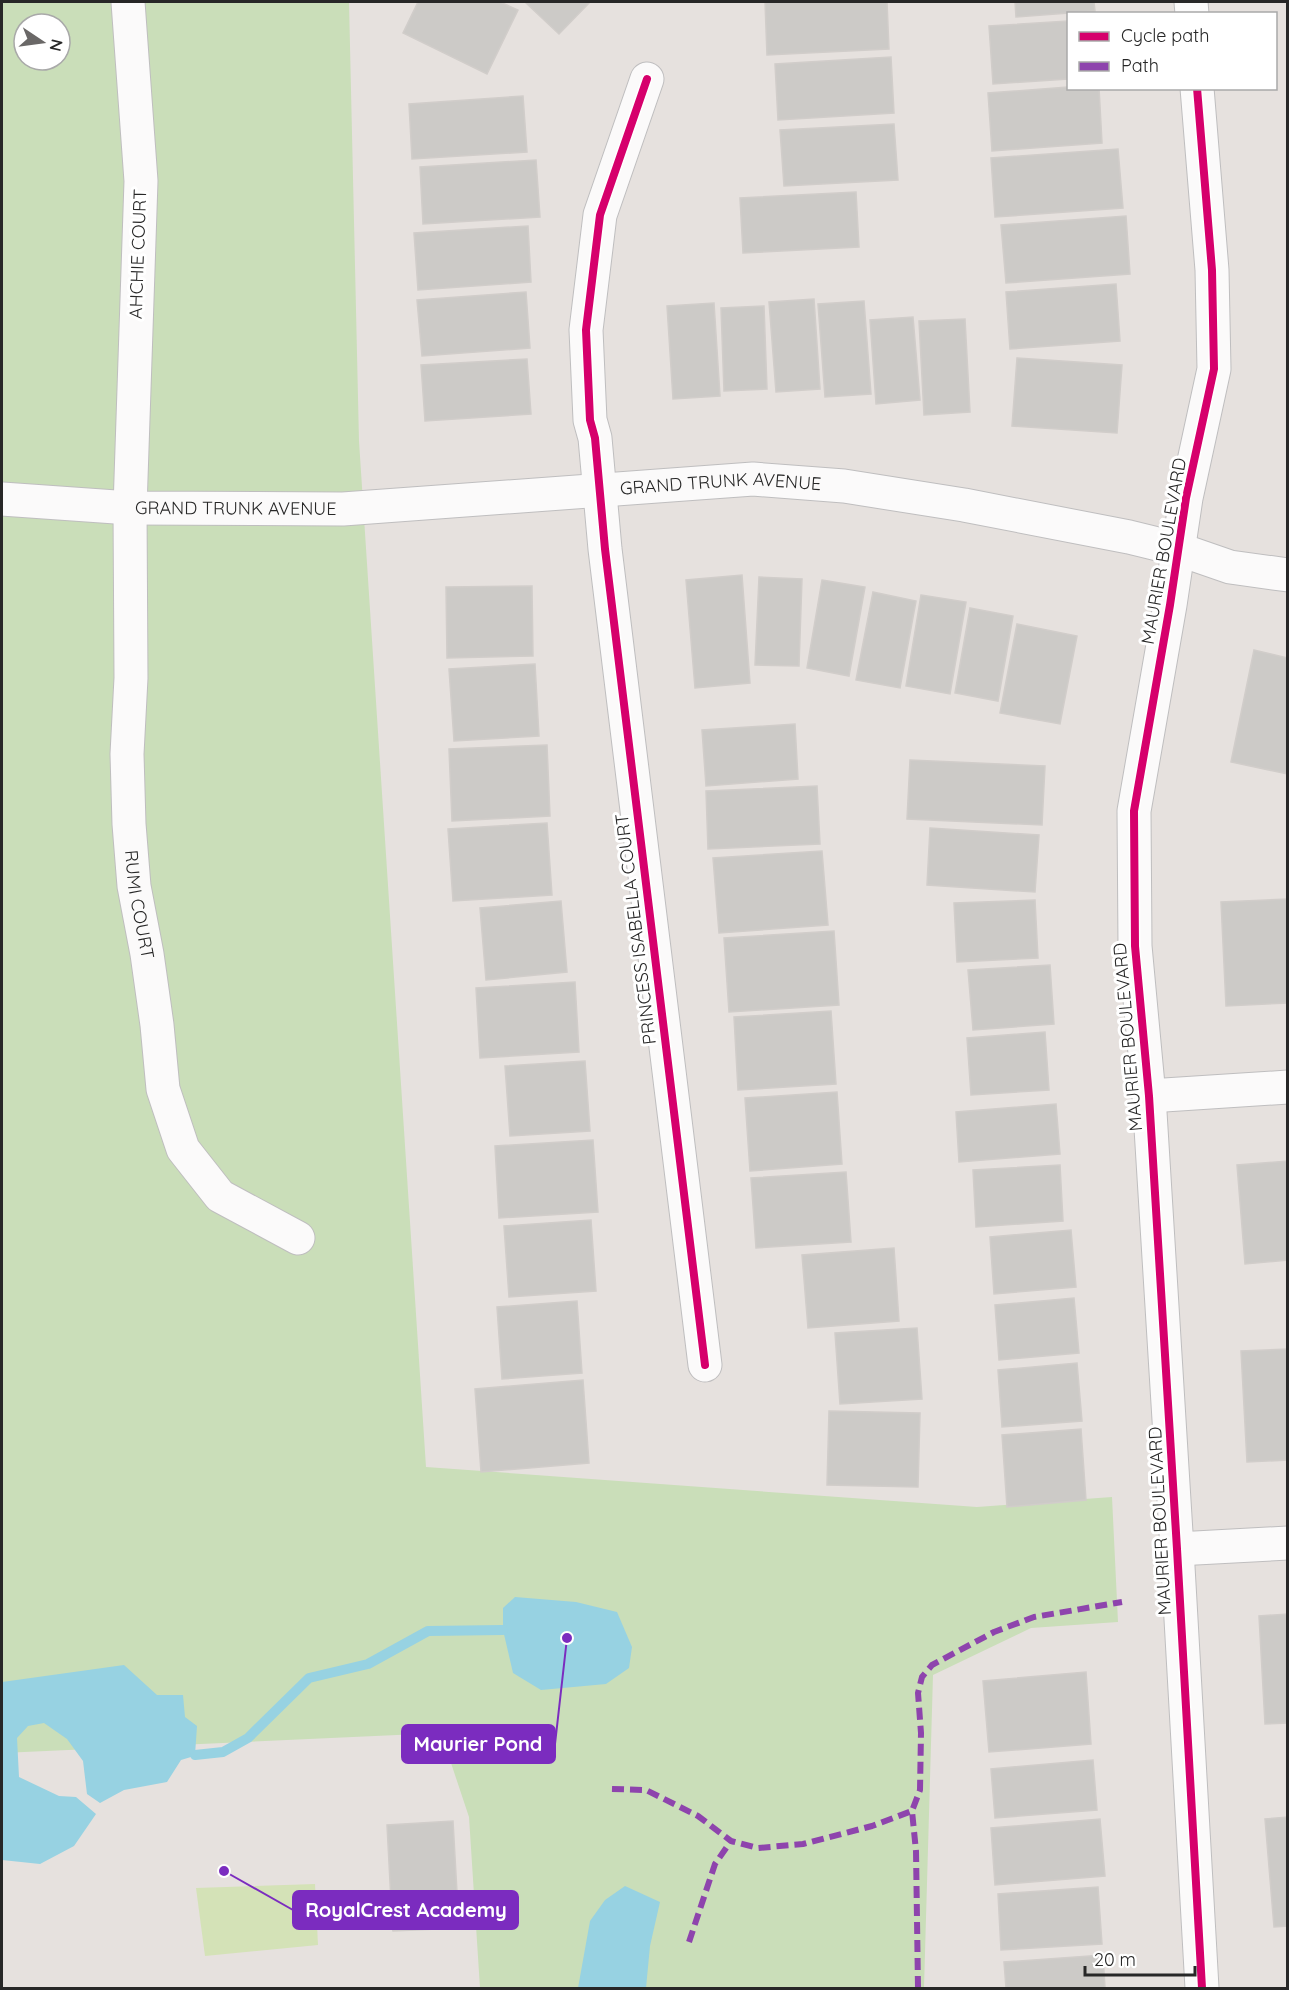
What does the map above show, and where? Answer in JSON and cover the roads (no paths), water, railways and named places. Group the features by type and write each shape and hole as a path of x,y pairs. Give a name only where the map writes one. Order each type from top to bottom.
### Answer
{"street":[{"name":"AHCHIE COURT","path":"128,2 141,181 130,508"},
{"name":"PRINCESS ISABELLA COURT","path":"647,79 600,215 585,330 590,420 596,438 605,549 705,1365"},
{"name":"MAURIER BOULEVARD","path":"1197,90 1212,270 1214,369 1186,498 1134,811 1135,946 1149,1096 1178,1549 1202,1989"},
{"name":"GRAND TRUNK AVENUE","path":"2,499 130,508 343,509 753,479 844,486 964,505 1129,537 1178,549 1230,567 1287,575"},
{"name":"RUMI COURT","path":"130,508 131,678 127,754 129,824 134,886 147,954 163,1089 183,1149 220,1196 298,1238"},
{"path":"1149,1096 1287,1087"},
{"path":"1178,1549 1287,1543"}],"water":[{"path":"515,1597 576,1602 617,1612 632,1647 629,1668 606,1684 541,1690 513,1673 503,1630 503,1608"},
{"path":"124,1665 157,1695 183,1695 185,1717 197,1726 195,1755 181,1760 167,1782 124,1790 100,1803 87,1794 83,1761 67,1739 44,1723 28,1726 17,1738 19,1777 59,1796 76,1797 96,1814 74,1846 40,1864 2,1860 2,1682"},
{"path":"625,1886 660,1902 650,1946 646,1988 578,1988 590,1921 605,1900"}],"waterway":[{"path":"195,1755 223,1752 248,1738 309,1678 368,1664 428,1631 503,1630"}],"place":[{"name":"Maurier Pond","path":"567,1638"},
{"name":"RoyalCrest Academy","path":"224,1871"}]}
